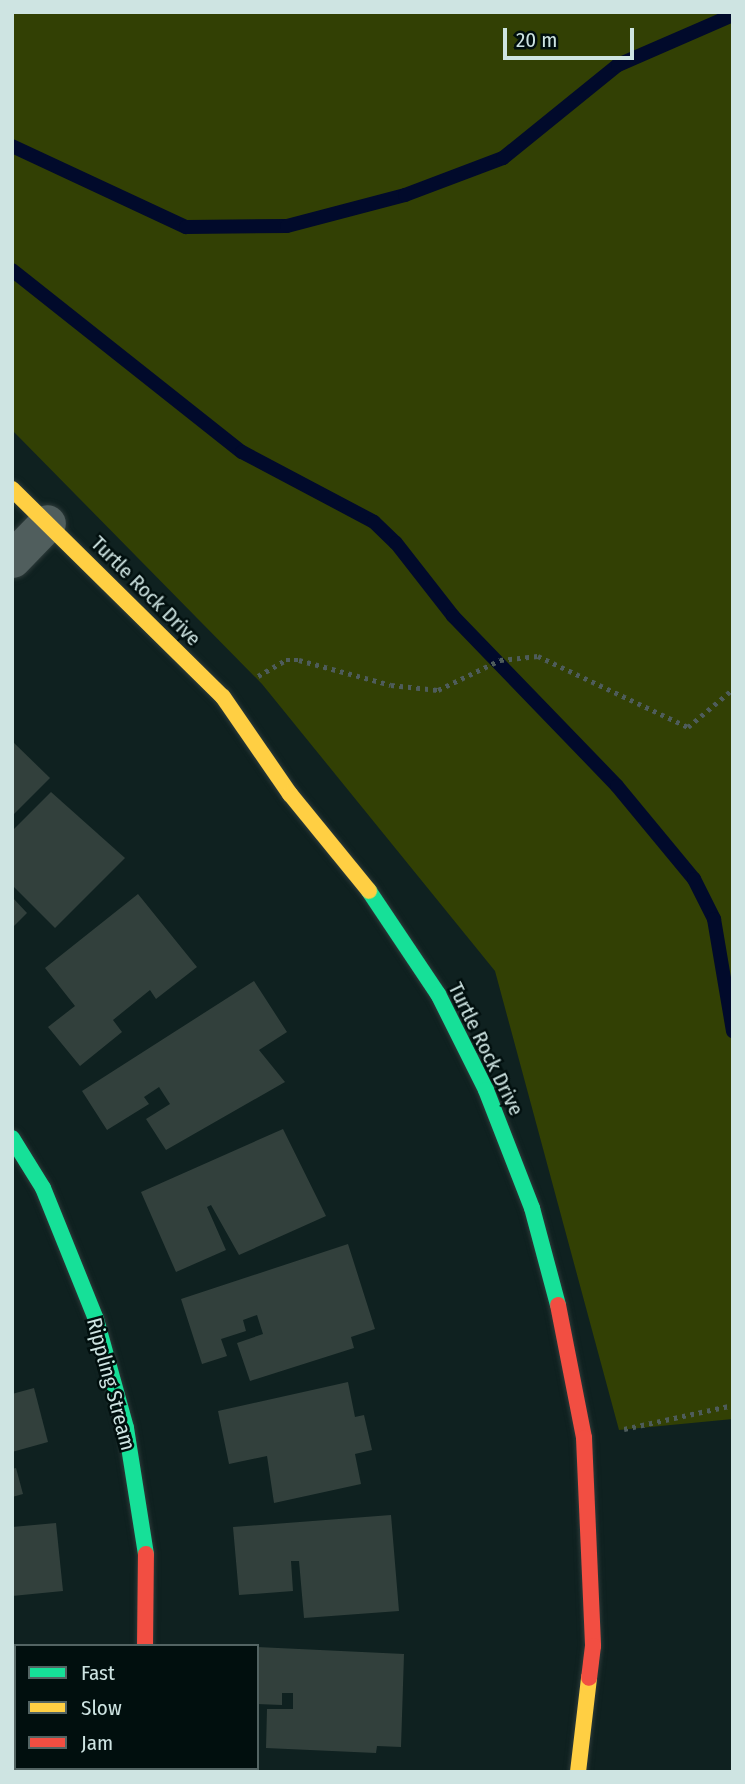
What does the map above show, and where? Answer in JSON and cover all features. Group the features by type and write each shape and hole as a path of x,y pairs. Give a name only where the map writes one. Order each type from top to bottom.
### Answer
{"street":[{"name":"Turtle Rock Drive","path":"12,488 223,697 290,794 362,880 438,995 486,1090 532,1208 561,1314 584,1438 593,1646 578,1772"},
{"path":"12,559 47,523"},
{"name":"Rippling Stream","path":"12,1138 43,1188 96,1320 126,1428 146,1545 145,1644"}],"path":[{"path":"223,697 286,660 337,668 391,685 438,690 500,660 528,655 557,661 673,724 688,727 733,689"},
{"path":"584,1438 733,1405"}],"green space":[{"path":"12,12 733,12 733,1419 619,1430 495,971 262,684 12,430"}],"building":[{"path":"12,741 50,778 12,816"},
{"path":"51,792 125,858 55,928 12,885 12,831"},
{"path":"138,894 197,967 156,999 150,990 113,1020 122,1032 80,1066 48,1027 75,1006 45,968"},
{"path":"12,897 27,913 12,928"},
{"path":"254,981 287,1032 259,1050 285,1082 166,1150 146,1119 170,1104 159,1087 144,1097 149,1104 107,1130 82,1091"},
{"path":"283,1129 326,1216 239,1255 211,1205 207,1207 226,1250 176,1272 141,1192"},
{"path":"348,1244 375,1329 351,1337 354,1348 250,1381 237,1343 263,1334 257,1315 243,1320 246,1331 221,1339 227,1356 202,1364 181,1299"},
{"path":"348,1382 355,1417 364,1415 372,1450 355,1454 361,1484 274,1503 267,1456 229,1464 218,1411"},
{"path":"34,1388 48,1442 12,1452 12,1394"},
{"path":"16,1468 23,1494 12,1497 12,1469"},
{"path":"391,1515 399,1611 304,1618 299,1561 291,1561 293,1591 239,1595 233,1527"},
{"path":"56,1523 63,1591 12,1596 12,1527"},
{"path":"259,1647 404,1654 401,1747 377,1746 376,1753 266,1748 267,1709 293,1709 293,1693 282,1693 282,1705 259,1704"},
{"path":"12,1665 14,1665 14,1764"}],"waterway":[{"path":"12,146 186,227 287,226 405,195 503,158 618,65 733,15"},
{"path":"12,270 242,452 374,522 396,543 453,616 617,786 694,879 714,919 733,1031"}],"traffic: fast":[{"path":"369,891 438,994 486,1090 532,1208 558,1305"},
{"path":"12,1138 43,1188 96,1319 126,1428 146,1554"}],"traffic: slow":[{"path":"12,489 223,697 290,794 369,891"},
{"path":"578,1772 589,1678"}],"traffic: jam":[{"path":"558,1305 584,1438 593,1646 589,1678"},
{"path":"145,1644 146,1554"}]}
